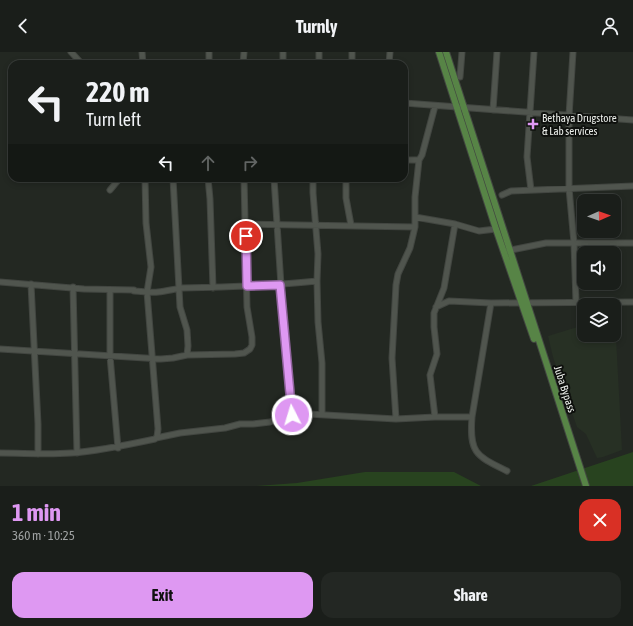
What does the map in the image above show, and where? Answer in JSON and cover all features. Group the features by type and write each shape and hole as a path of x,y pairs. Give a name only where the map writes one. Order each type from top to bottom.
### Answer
{"main road":[{"name":"Juba Bypass","path":"439,52 496,229 506,251"},
{"name":"Juba Bypass","path":"446,52 506,251 586,486"}],"street":[{"path":"71,52 78,60"},
{"path":"460,78 462,52"},
{"path":"493,110 497,52"},
{"path":"531,190 528,157 534,52"},
{"path":"573,52 569,116 568,188 574,243 576,302"},
{"path":"408,104 633,120"},
{"path":"396,419 392,358 396,290 398,274 410,248 415,227 415,197 419,160 422,155 435,106"},
{"path":"408,160 419,160"},
{"path":"110,190 117,182"},
{"path":"145,182 146,223 151,267 147,292 158,429 156,438"},
{"path":"173,182 180,307 187,330 187,355"},
{"path":"208,182 213,288"},
{"path":"0,349 110,356 173,358 187,355 244,353 250,349 252,345 252,338 247,307 244,182"},
{"path":"274,182 280,285 292,415"},
{"path":"313,182 318,254 317,281 322,363 322,414"},
{"path":"346,182 346,198 351,225"},
{"path":"502,195 511,191 633,186"},
{"path":"415,218 455,224 479,231 496,229"},
{"path":"246,224 276,223 415,227"},
{"path":"435,416 430,375 437,354 434,313 446,281 455,224"},
{"path":"506,251 546,243 633,243"},
{"path":"0,282 156,292 180,288 280,285 317,281"},
{"path":"30,284 38,424 38,454"},
{"path":"73,287 77,453"},
{"path":"110,290 110,356 118,448"},
{"path":"436,306 449,301 491,303 633,302"},
{"path":"491,303 472,417 471,433 473,448 477,454 507,471"},
{"path":"0,453 77,453 118,448 188,431 226,428 240,424 270,422 292,415 322,414 396,419 435,416 472,417"}],"shaded area":[{"path":"577,327 577,342 616,342 622,450 597,458 586,434 577,427 553,357 548,336"}],"green space":[{"path":"633,452 633,486 531,486"},
{"path":"365,472 454,472 481,486 256,486 297,483"}],"place":[{"name":"Bethaya Drugstore & Lab services","path":"533,124"}],"route":[{"path":"246,236 247,286 280,285 283,304 292,415"}]}
